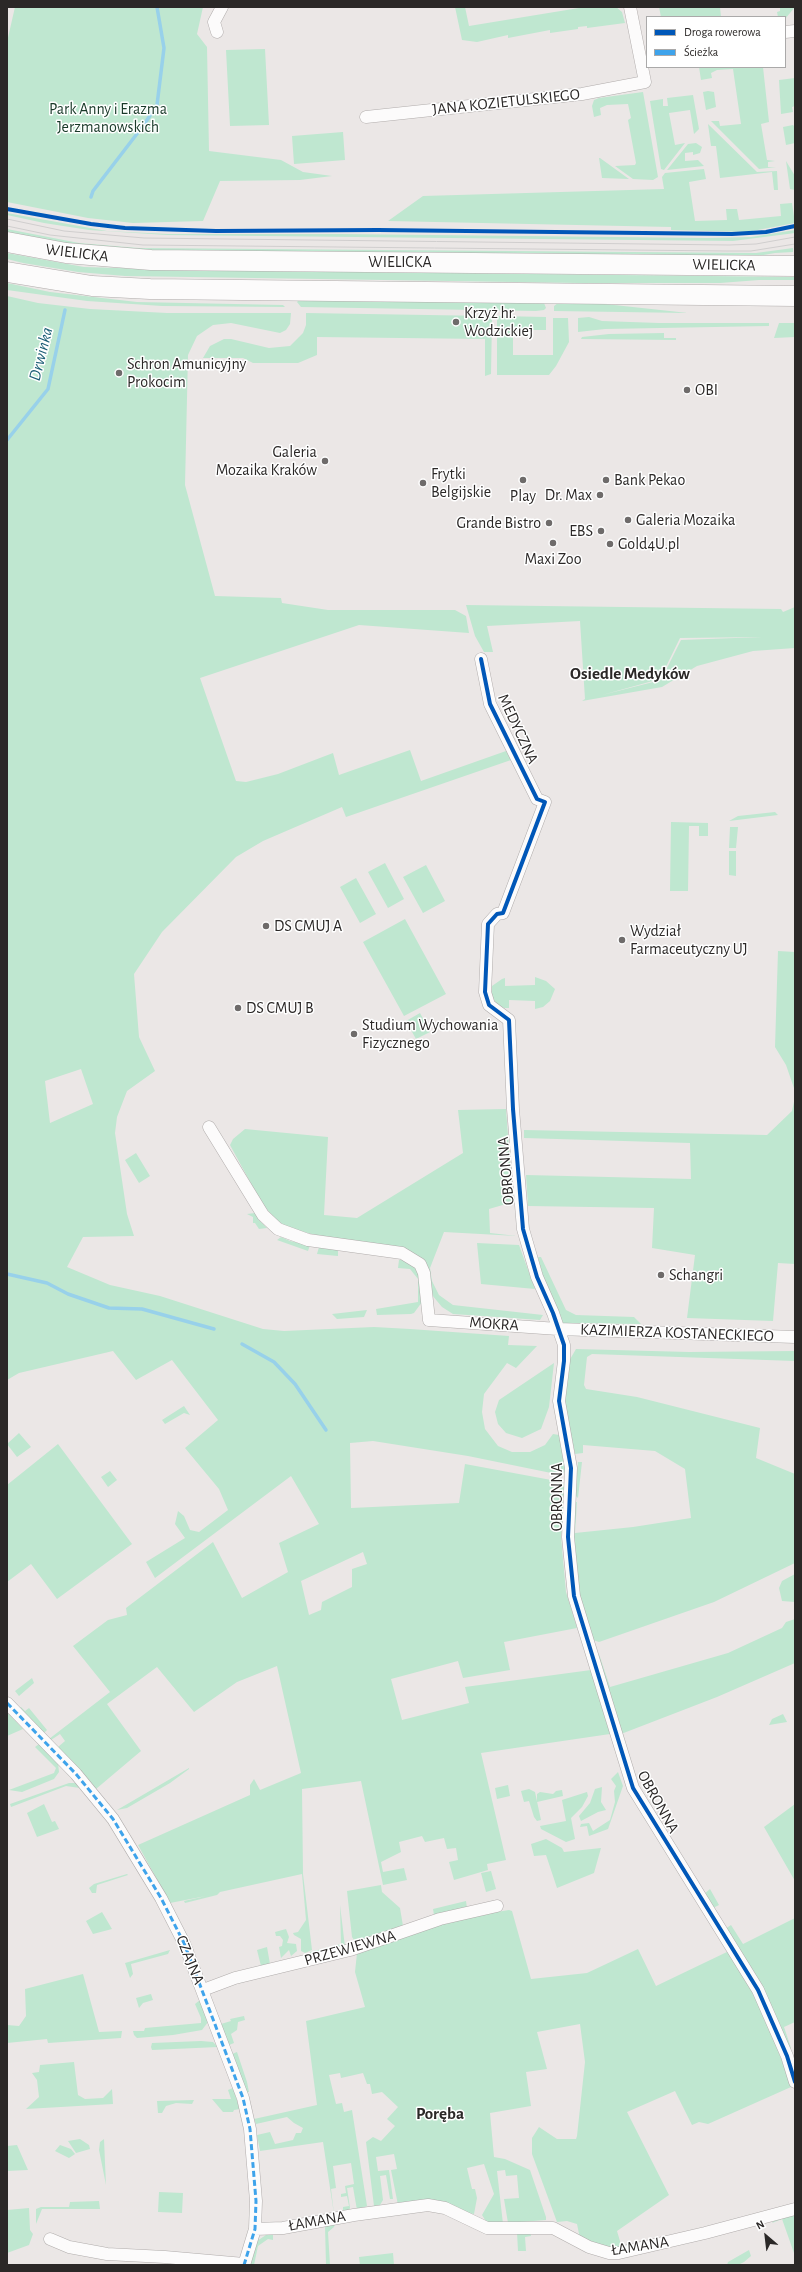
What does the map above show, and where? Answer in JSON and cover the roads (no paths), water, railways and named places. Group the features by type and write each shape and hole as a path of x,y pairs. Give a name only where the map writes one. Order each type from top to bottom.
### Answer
{"main road":[{"name":"WIELICKA","path":"7,242 72,254 151,260 795,266"},
{"name":"WIELICKA","path":"7,272 92,286 150,289 795,296"}],"street":[{"path":"217,32 214,22 222,7"},
{"path":"630,7 642,35"},
{"name":"JANA KOZIETULSKIEGO","path":"366,117 582,94 645,82 642,35"},
{"name":"MEDYCZNA","path":"481,659 490,704 537,799 545,802 503,912"},
{"name":"OBRONNA","path":"503,912 497,914 488,924 485,992 489,1005 509,1020 513,1109 524,1229 537,1277 564,1345 564,1361 559,1401 571,1468 568,1536 574,1596 628,1775 642,1804 758,1990 787,2056 795,2082"},
{"name":"MOKRA","path":"210,1127 255,1204 270,1223 278,1229 308,1240 402,1253 420,1264 424,1273 429,1320 558,1329"},
{"name":"KAZIMIERZA KOSTANECKIEGO","path":"558,1329 795,1337"},
{"name":"CZAJNA","path":"7,1703 76,1774 113,1819 130,1844 175,1923 202,1990 247,2114 255,2170 254,2229 244,2265"},
{"name":"PRZEWIEWNA","path":"202,1990 236,1978 350,1950 440,1920 497,1906"},
{"name":"ŁAMANA","path":"254,2229 283,2228 354,2215 428,2205 451,2210 487,2228 553,2228 589,2247 609,2253 705,2233 795,2209"},
{"path":"50,2239 69,2247 107,2254 165,2257 244,2265"}],"waterway":[{"name":"Drwinka","path":"91,197 93,191 143,126 157,105 164,48 157,7"},
{"name":"Drwinka","path":"7,440 48,389 65,310"},
{"path":"7,1274 47,1283 68,1294 109,1308 142,1309 214,1329"},
{"path":"242,1344 274,1362 295,1384 326,1430"}],"tram line":[{"path":"7,219 64,231 144,238 729,245 756,244 795,237"},
{"path":"7,226 50,235 143,245 751,251 795,244"}],"place":[{"name":"Krzyż hr. Wodzickiej","path":"456,322"},
{"name":"Schron Amunicyjny Prokocim","path":"119,373"},
{"name":"OBI","path":"687,390"},
{"name":"Galeria Mozaika Kraków","path":"325,461"},
{"name":"Play","path":"523,480"},
{"name":"Bank Pekao","path":"606,480"},
{"name":"Frytki Belgijskie","path":"423,483"},
{"name":"Dr. Max","path":"600,495"},
{"name":"Galeria Mozaika","path":"628,520"},
{"name":"Grande Bistro","path":"549,523"},
{"name":"EBS","path":"601,531"},
{"name":"Maxi Zoo","path":"553,543"},
{"name":"Gold4U.pl","path":"610,544"},
{"name":"DS CMUJ A","path":"266,926"},
{"name":"Wydział Farmaceutyczny UJ","path":"622,940"},
{"name":"DS CMUJ B","path":"238,1008"},
{"name":"Studium Wychowania Fizycznego","path":"354,1034"},
{"name":"Schangri","path":"661,1275"}],"district":[{"name":"Osiedle Medyków","path":"630,674"},
{"name":"Poręba","path":"440,2114"}],"park label":[{"name":"Park Anny i Erazma Jerzmanowskich","path":"108,118"}]}
